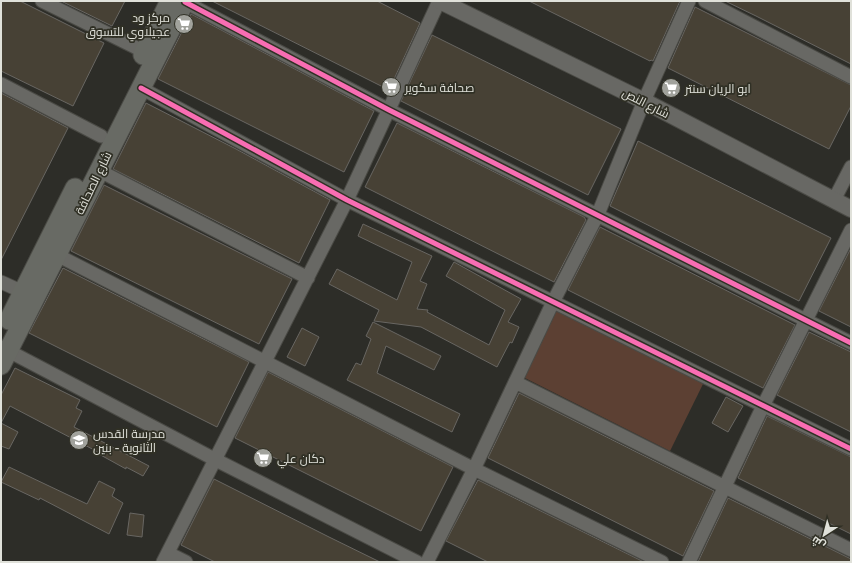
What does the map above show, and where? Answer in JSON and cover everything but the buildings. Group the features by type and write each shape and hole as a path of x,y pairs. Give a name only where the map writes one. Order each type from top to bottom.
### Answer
{"main road":[{"name":"شارع الصحافة","path":"3,350 23,292 102,136 145,52 180,1"},
{"name":"شارع الصحافة","path":"3,350 57,255 98,170 141,88 180,1"}],"street":[{"path":"42,1 145,52"},
{"path":"180,1 389,110 598,214 851,343"},
{"path":"186,562 165,557 216,460 347,200 439,1"},
{"name":"شارع النص","path":"439,1 644,101 851,209"},
{"path":"427,562 474,469 553,302 598,214 644,101 689,1"},
{"path":"706,1 851,77"},
{"path":"1,84 102,136"},
{"path":"141,88 347,200 851,449"},
{"path":"834,200 851,167"},
{"path":"98,170 308,278"},
{"path":"689,562 763,406 851,230"},
{"path":"57,255 474,469 662,562"},
{"path":"1,282 23,292"},
{"path":"3,350 411,561"},
{"path":"515,382 851,550"}],"shaded area":[{"path":"557,308 704,382 670,451 523,377"}],"cycle path":[{"path":"185,2 389,110 851,343"},
{"path":"141,88 347,200 851,449"}],"place":[{"name":"مركز ود عجيلاوي للتسوق","path":"184,24"},
{"name":"صحافة سكوير","path":"391,87"},
{"name":"ابو الريان سنتر","path":"671,88"},
{"name":"مدرسة القدس الثانوية - بنين","path":"79,440"},
{"name":"دكان علي","path":"263,458"}]}
